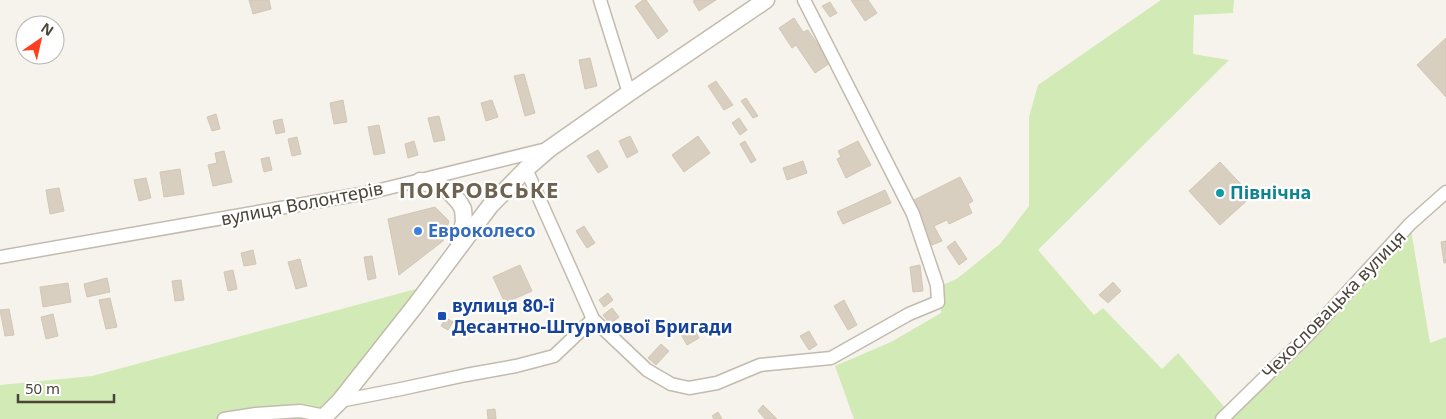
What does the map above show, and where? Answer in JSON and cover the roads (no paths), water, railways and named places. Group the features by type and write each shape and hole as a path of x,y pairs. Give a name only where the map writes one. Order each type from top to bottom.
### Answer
{"street":[{"path":"600,0 628,93"},
{"name":"вулиця Волонтерів","path":"0,257 372,192 549,149 766,0"},
{"path":"526,169 593,319 647,370 671,384 689,388 717,383 760,365 831,358 910,314 938,302 937,285 913,214 804,0"},
{"path":"224,419 256,414 300,412 323,418 340,401 490,206 526,169 549,149"},
{"path":"420,181 447,190 463,209 464,221 458,250"},
{"name":"Чехословацька вулиця","path":"1222,419 1308,335 1410,224 1446,192"},
{"path":"340,401 516,366 554,356 593,319"}],"place":[{"name":"Північна","path":"1220,193"},
{"name":"Евроколесо","path":"418,231"},
{"name":"вулиця 80-ї Десантно-Штурмової Бригади","path":"442,316"}],"district":[{"name":"ПОКРОВСЬКЕ","path":"479,190"}]}
